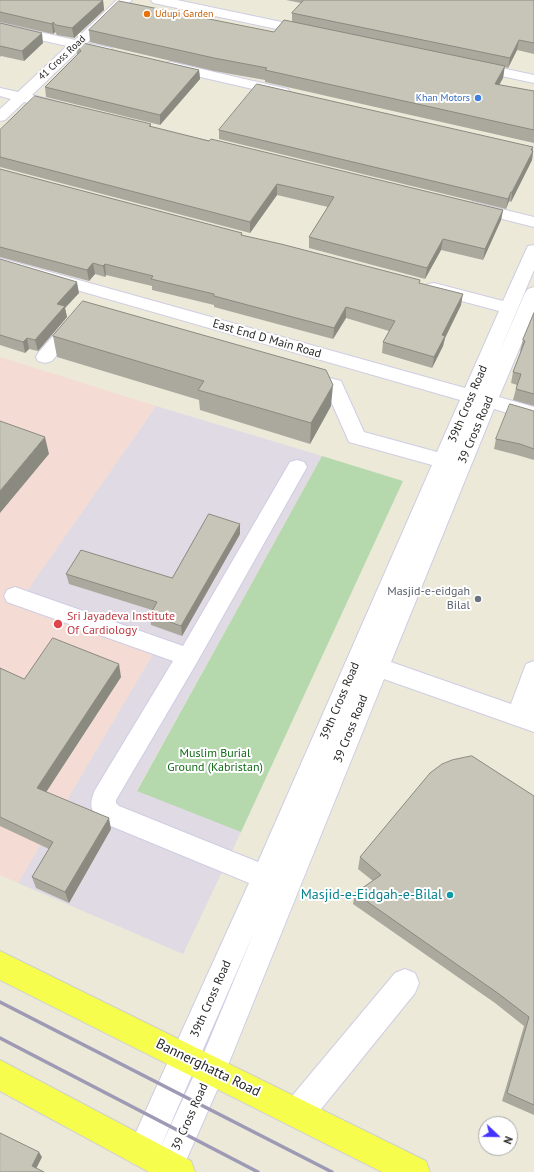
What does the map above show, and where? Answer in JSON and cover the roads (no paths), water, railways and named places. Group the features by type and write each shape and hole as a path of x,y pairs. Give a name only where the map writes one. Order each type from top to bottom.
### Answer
{"main road":[{"name":"Bannerghatta Road","path":"0,965 415,1172"},
{"path":"0,1075 164,1163"}],"street":[{"name":"41 Cross Road","path":"0,117 124,0"},
{"path":"158,0 323,34"},
{"path":"217,0 318,21"},
{"path":"0,27 116,54"},
{"path":"472,53 534,66"},
{"path":"154,63 294,95"},
{"path":"464,64 534,79"},
{"path":"0,92 76,110"},
{"path":"456,203 534,222"},
{"path":"417,283 526,307 534,250"},
{"name":"East End D Main Road","path":"0,263 92,301 534,414"},
{"path":"44,358 92,301"},
{"name":"39 Cross Road","path":"164,1163 198,1064 377,667 378,639 479,399 526,307"},
{"path":"290,373 334,386 356,437 443,461"},
{"name":"39th Cross Road","path":"198,1064 264,877 378,639 443,461 479,399"},
{"path":"264,877 110,814 103,807 104,798 188,657 297,467"},
{"path":"16,596 188,657"},
{"path":"377,667 526,719 534,671"},
{"path":"298,1114 405,983"}],"railway":[{"path":"0,1002 332,1172"},
{"path":"0,1038 258,1172"}],"place":[{"name":"Udupi Garden","path":"147,14"},
{"name":"Khan Motors","path":"478,98"},
{"name":"Masjid-e-eidgah Bilal","path":"478,599"},
{"name":"Sri Jayadeva Institute Of Cardiology","path":"58,624"},
{"name":"Masjid-e-Eidgah-e-Bilal","path":"450,895"}],"park label":[{"name":"Muslim Burial Ground (Kabristan)","path":"215,761"}]}
